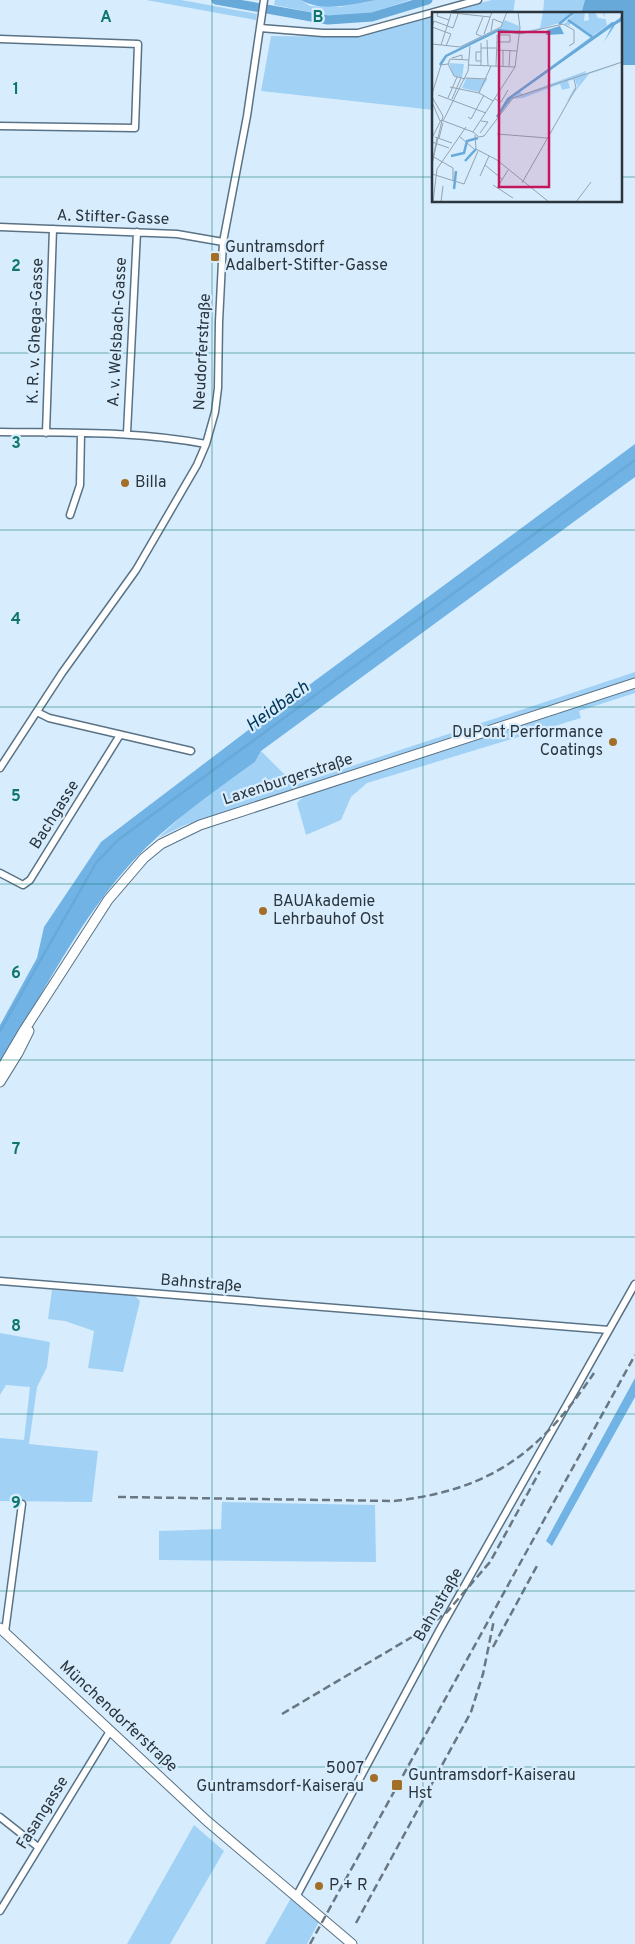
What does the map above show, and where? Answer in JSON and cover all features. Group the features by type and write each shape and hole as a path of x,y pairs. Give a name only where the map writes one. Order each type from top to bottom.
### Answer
{"street":[{"name":"Neudorferstraße","path":"0,768 136,570 197,465 206,444 215,412 218,388 218,322 224,242 264,0"},
{"path":"434,12 478,0"},
{"path":"261,26 323,33 358,33 432,13"},
{"path":"0,39 138,44 135,128 0,126"},
{"name":"A. Stifter-Gasse","path":"0,227 177,234 224,242"},
{"name":"K. R. v. Ghega-Gasse","path":"46,433 53,230"},
{"name":"A. v. Welsbach-Gasse","path":"128,433 137,232"},
{"path":"0,432 128,433 161,436 206,444"},
{"path":"70,515 80,485 81,433"},
{"name":"Laxenburgerstraße","path":"0,1072 22,1032 33,1019 108,900 144,858 161,844 179,834 635,683"},
{"path":"37,712 49,718 191,751"},
{"name":"Bachgasse","path":"0,873 23,885 30,880 120,735"},
{"name":"Laxenburgerstraße","path":"0,1082 18,1053 33,1019"},
{"name":"Bahnstraße","path":"0,1281 609,1330"},
{"name":"Bahnstraße","path":"296,1897 439,1630 635,1284"},
{"path":"2,1630 22,1504"},
{"name":"Münchendorferstraße","path":"2,1630 208,1821 352,1944"},
{"name":"Fasangasse","path":"0,1911 110,1731"},
{"path":"0,1817 38,1847"}],"shaded area":[{"path":"146,0 181,0 257,14 256,20"},
{"path":"275,0 301,0 310,6 340,7 377,0 410,0 368,14 331,16 274,5"},
{"path":"301,0 377,0 328,7 310,4"},
{"path":"492,0 515,0 513,12 447,12"},
{"path":"544,0 585,0 582,12 543,12"},
{"path":"585,0 635,0 635,65 622,65 622,12 582,12"},
{"path":"432,16 432,110 261,91 271,36 355,37"},
{"path":"635,444 635,477 261,751 255,762 160,834 132,862 94,909 77,934 0,1065 0,1025 37,958 44,927 101,842 247,731"},
{"path":"635,672 635,679 185,825 158,838 192,807 255,762 261,751 295,785"},
{"path":"635,687 635,693 579,711 581,718 367,783 351,797 341,820 306,835 297,803 306,794"},
{"path":"52,1290 134,1295 140,1301 123,1372 88,1368 94,1331 65,1321 48,1319"},
{"path":"0,1333 50,1342 47,1367 37,1387 29,1444 98,1451 92,1502 0,1501 0,1438 24,1440 30,1387 6,1385 0,1395"},
{"path":"635,1378 635,1397 552,1546 546,1541"},
{"path":"222,1502 375,1505 376,1562 159,1560 159,1531 221,1529"},
{"path":"194,1825 224,1851 170,1944 127,1944"},
{"path":"291,1898 319,1922 307,1944 265,1944"}],"waterway":[{"path":"216,0 328,20 372,17 428,0"},
{"name":"Heidbach","path":"0,1031 96,863 118,840 635,460"}],"railway":[{"path":"310,1944 635,1355"},
{"path":"118,1497 394,1501 428,1496 459,1488 486,1477 510,1463 533,1446 554,1425 594,1373"},
{"path":"282,1714 422,1631 447,1612 490,1562 540,1471"},
{"path":"493,1647 538,1564"},
{"path":"356,1923 471,1712 483,1674 494,1620"}],"place":[{"name":"Guntramsdorf Adalbert-Stifter-Gasse","path":"215,257"},
{"name":"Billa","path":"125,483"},
{"name":"DuPont Performance Coatings","path":"613,742"},
{"name":"BAUAkademie Lehrbauhof Ost","path":"263,911"},
{"name":"5007 Guntramsdorf-Kaiserau","path":"374,1778"},
{"name":"Guntramsdorf-Kaiserau Hst","path":"397,1785"},
{"name":"P + R","path":"319,1886"}]}
